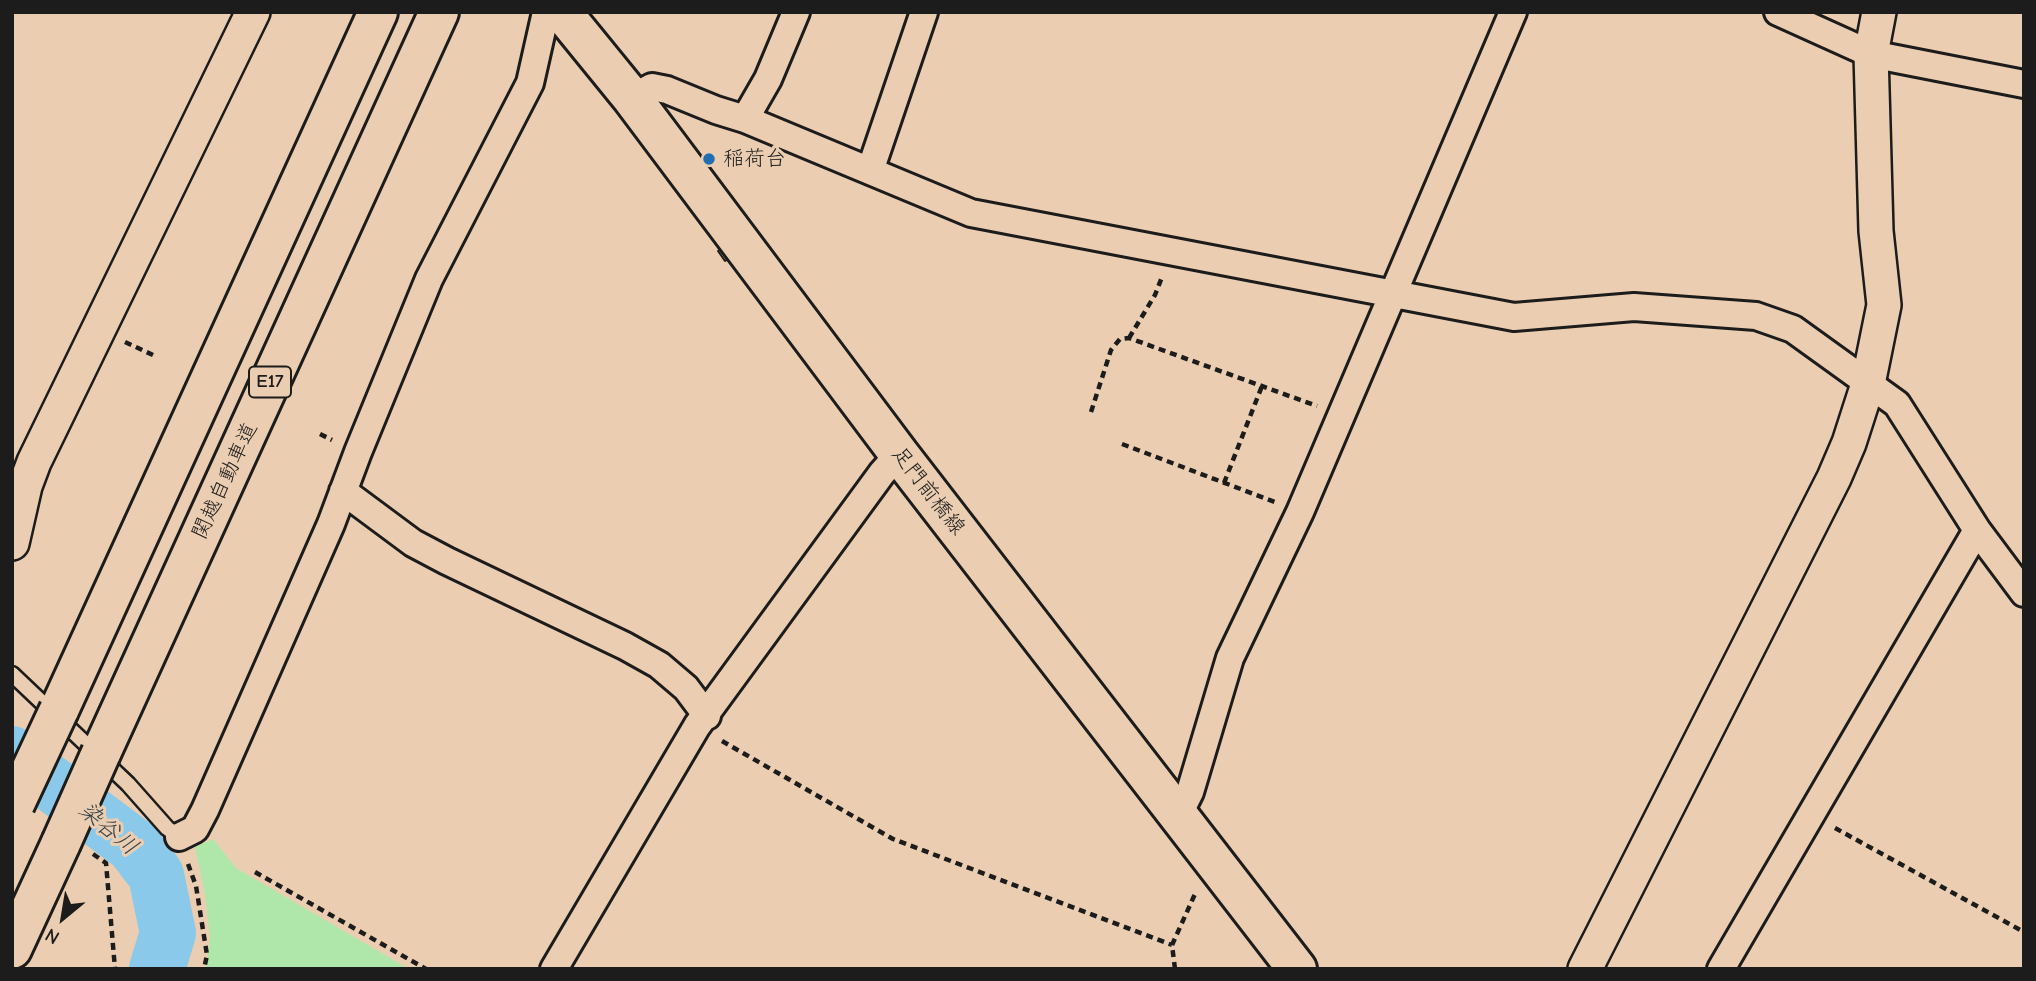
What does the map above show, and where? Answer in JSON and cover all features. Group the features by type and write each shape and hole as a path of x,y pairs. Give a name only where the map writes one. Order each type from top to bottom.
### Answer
{"main road":[{"name":"E17","path":"13,807 378,12"},
{"name":"関越自動車道","path":"12,949 439,12"},
{"name":"足門前橋線","path":"562,12 632,99 899,454 1297,969"}],"street":[{"path":"12,543 25,486 34,462 253,12"},
{"path":"179,837 195,829 205,810 326,536 429,279 530,83 546,12"},
{"path":"745,119 768,79 796,12"},
{"path":"870,171 924,12"},
{"path":"1179,814 1190,792 1230,658 1300,512 1513,12"},
{"path":"1778,12 1871,54 2024,84"},
{"path":"1585,969 1834,478 1849,443 1868,384 1884,305 1876,231 1871,54 1879,12"},
{"path":"632,99 652,88 667,90 745,119 971,213 1169,252 1514,317 1634,307 1756,316 1793,329 1897,404 1977,530 2021,584"},
{"path":"554,969 702,721 882,473 899,454"},
{"path":"343,491 413,542 447,561 659,665 686,688 702,721"},
{"path":"1721,969 1977,530"}],"lane":[{"path":"12,674 128,784 167,828 179,837"}],"path":[{"path":"1129,338 1156,295 1169,252"},
{"path":"1091,412 1111,350 1119,339 1129,338 1341,415"},
{"path":"1224,483 1262,386"},
{"path":"1122,444 1300,512"},
{"path":"702,721 893,839 1172,945"},
{"path":"1810,814 2024,932"},
{"path":"179,837 196,886 207,955 204,969"},
{"path":"1175,969 1172,945 1200,884 1209,857"},
{"path":"256,872 426,969"}],"green space":[{"path":"213,839 236,868 409,969 206,969 210,938 205,894 195,847"}],"building":[{"path":"723,248 730,258 725,261 718,251"}],"waterway":[{"name":"染谷川","path":"12,754 134,846 156,875 168,933 157,969"}],"place":[{"name":"稲荷台","path":"709,159"}]}
